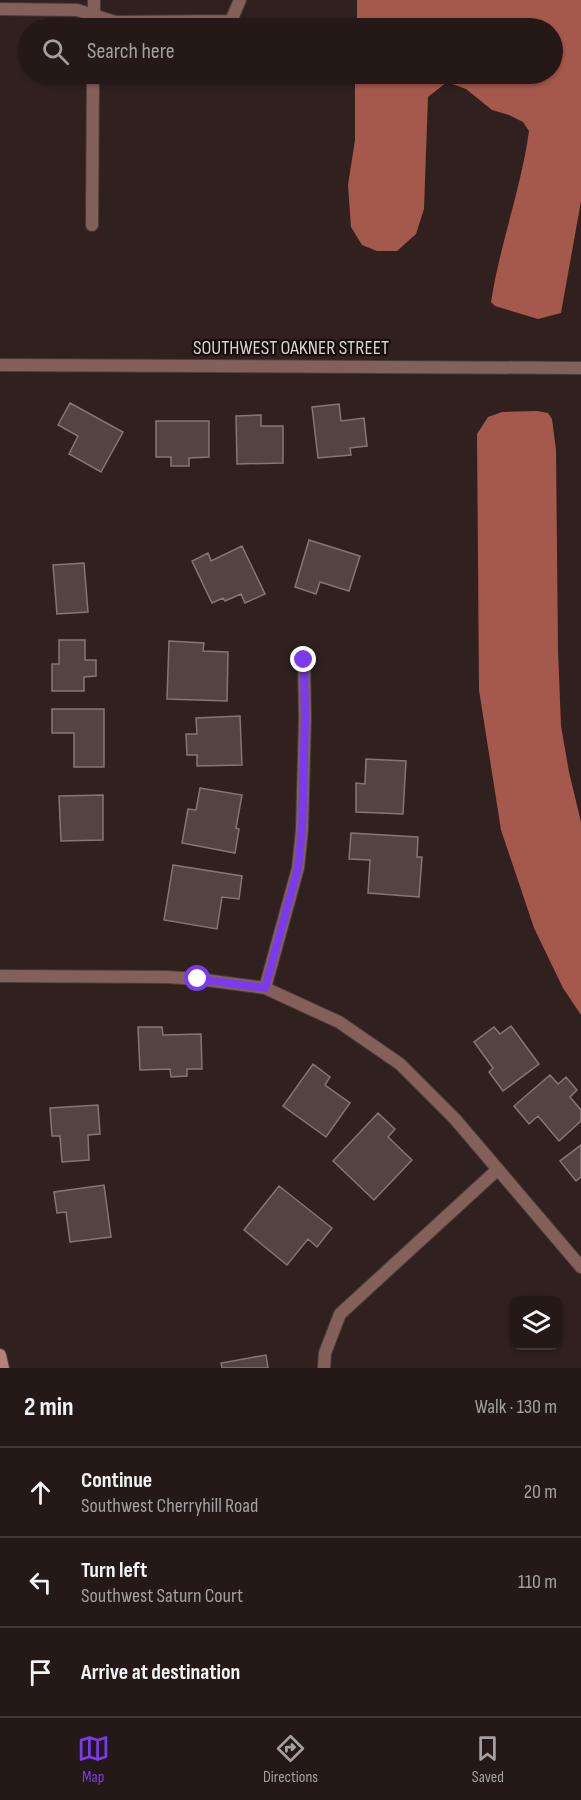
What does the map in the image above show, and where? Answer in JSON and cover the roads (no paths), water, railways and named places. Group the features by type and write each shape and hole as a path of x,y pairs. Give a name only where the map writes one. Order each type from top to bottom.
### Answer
{"street":[{"path":"94,0 94,15"},
{"path":"232,18 240,0"},
{"path":"0,9 77,10 103,18"},
{"path":"92,225 93,84"},
{"name":"SOUTHWEST OAKNER STREET","path":"0,365 581,368"},
{"path":"265,988 298,868 302,830 304,660"},
{"path":"0,976 166,977 265,988 339,1022 400,1064 455,1119 496,1170 581,1267"},
{"path":"324,1368 325,1353 340,1314 496,1170"},
{"path":"0,1355 3,1368"}]}
